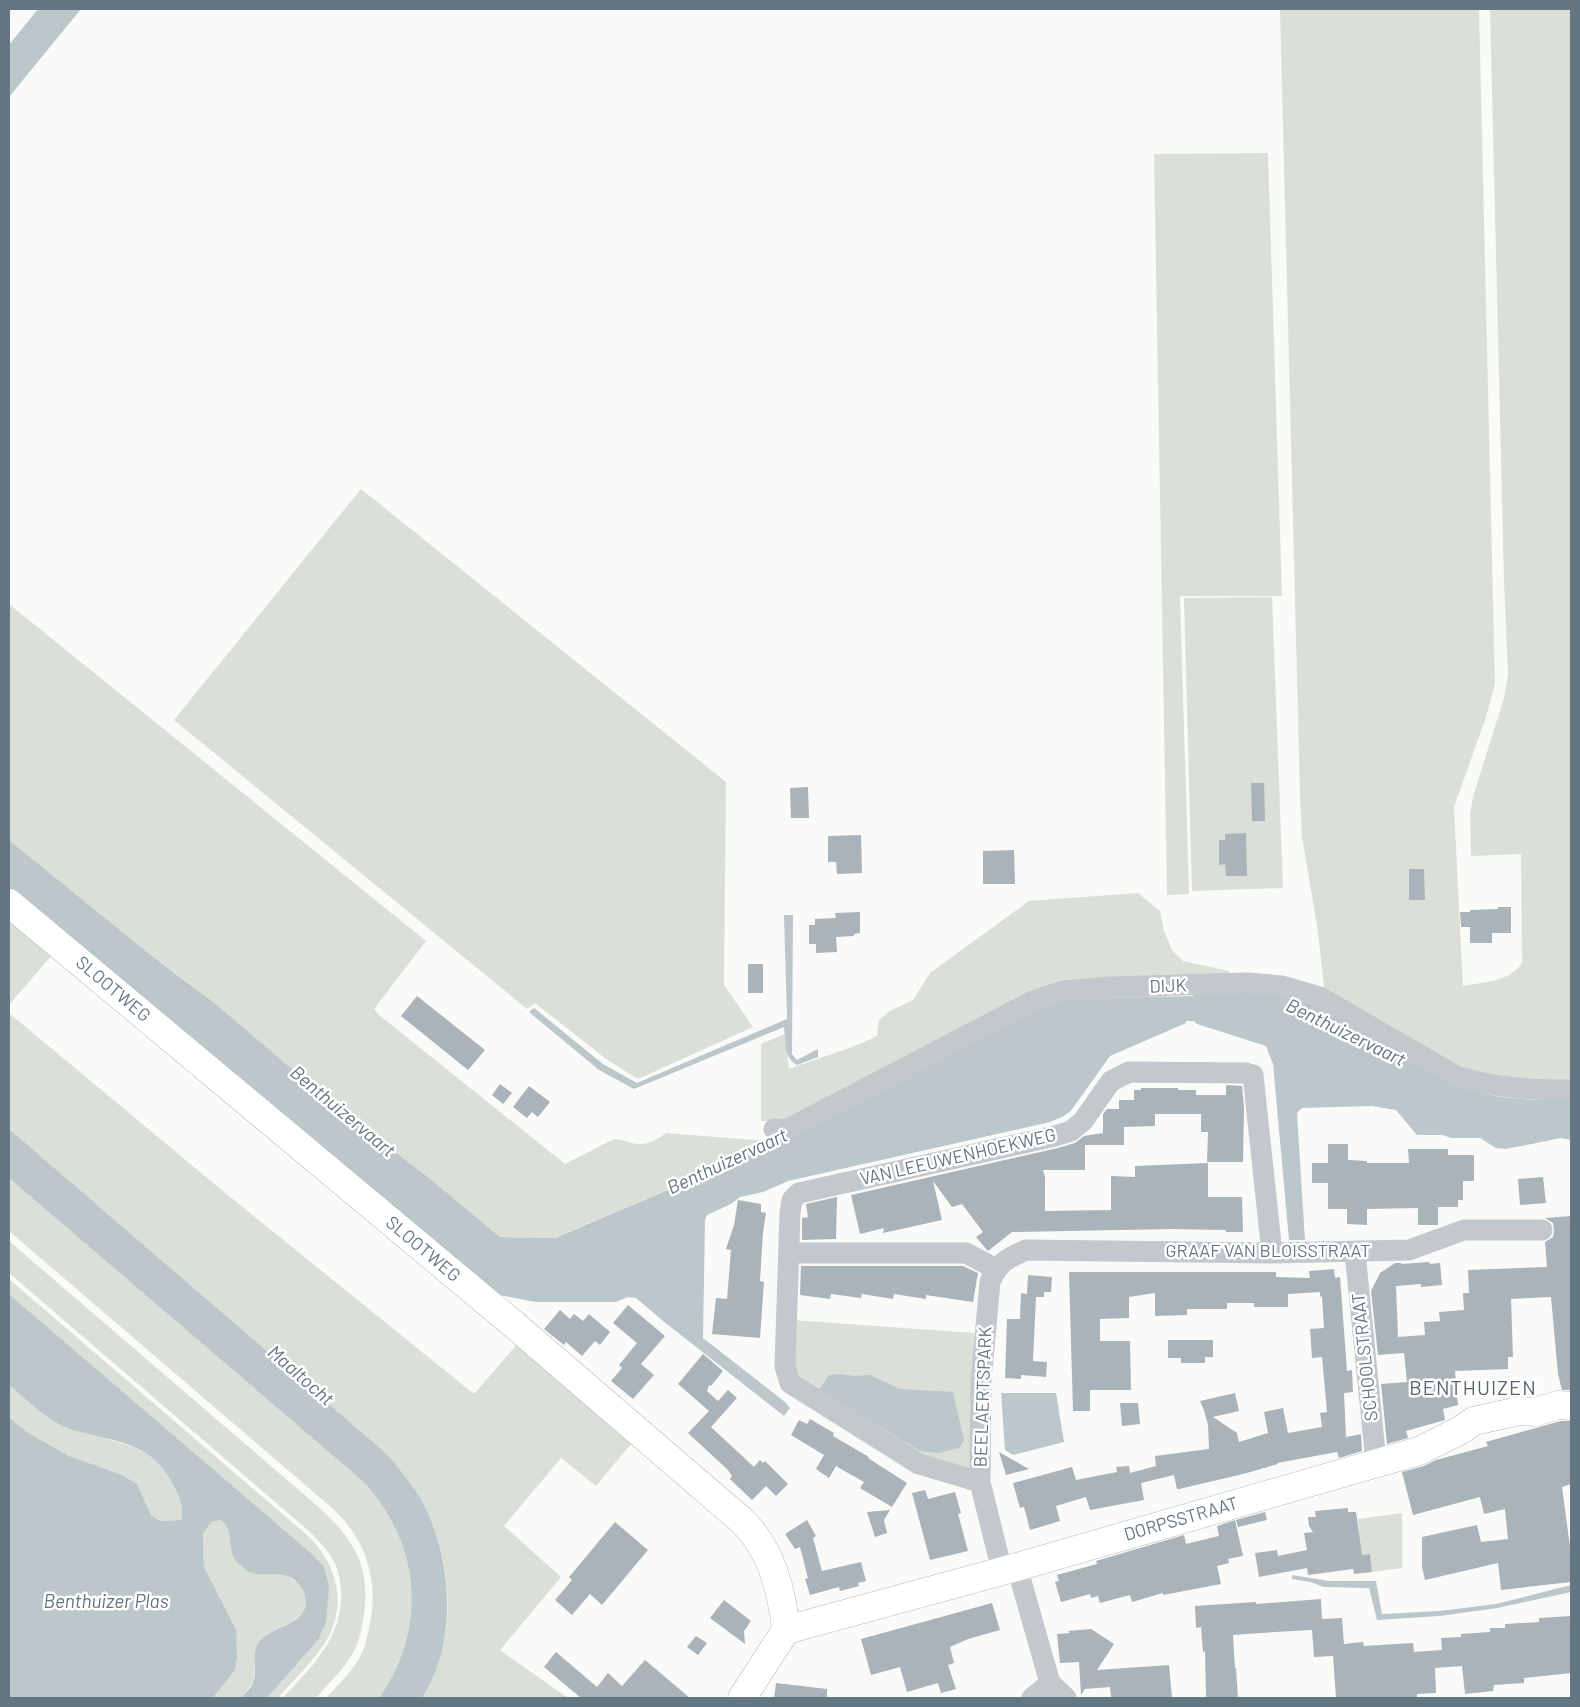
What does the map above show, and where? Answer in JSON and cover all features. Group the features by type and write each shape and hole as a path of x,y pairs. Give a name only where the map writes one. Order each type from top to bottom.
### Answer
{"street":[{"name":"SLOOTWEG","path":"9,903 414,1241 750,1528 778,1583 786,1630"},
{"name":"DIJK","path":"774,1129 786,1130 1033,1001 1063,991 1111,987 1248,983 1282,986 1320,997 1456,1076 1504,1088 1571,1090"},
{"name":"VAN LEEUWENHOEKWEG","path":"792,1200 799,1193 1071,1131 1083,1121 1111,1080 1129,1072 1246,1073 1253,1075 1272,1253"},
{"name":"BEELAERTSPARK","path":"792,1200 784,1366 790,1383 919,1464 980,1482 981,1381 990,1282 996,1269"},
{"name":"GRAAF VAN BLOISSTRAAT","path":"996,1269 1006,1258 1026,1250 1272,1253 1409,1250 1464,1230 1542,1230"},
{"name":"SCHOOLSTRAAT","path":"1355,1252 1376,1462"},
{"path":"789,1253 966,1253 996,1269"},
{"name":"DORPSSTRAAT","path":"786,1630 1010,1569 1419,1450 1462,1430 1474,1421 1519,1411 1535,1412 1558,1405 1571,1406"},
{"path":"980,1482 1050,1683 1066,1698"},
{"path":"742,1698 786,1630"},
{"path":"1032,1698 1050,1683"}],"shaded area":[{"path":"1280,9 1479,9 1495,684 1486,717 1454,807 1463,986 1503,978 1511,974 1522,963 1521,854 1471,856 1470,814 1473,797 1504,698 1508,675 1490,9 1571,9 1571,1083 1468,1075 1325,994 1317,925 1302,837 1300,796"},
{"path":"1268,153 1282,596 1180,596 1189,894 1167,895 1154,154"},
{"path":"361,489 726,782 724,985 753,1027 638,1079 606,1059 535,1003 527,1009 174,720"},
{"path":"1272,597 1283,888 1192,891 1184,598"},
{"path":"9,604 426,941 374,1009 379,1015 565,1164 612,1140 618,1139 643,1144 653,1141 666,1133 780,1142 554,1238 500,1237 433,1181 335,1106 185,980 147,952 9,840"},
{"path":"1138,893 1160,911 1164,931 1172,950 1183,961 1229,971 1229,976 793,1120 761,1121 761,1044 785,1034 789,1069 855,1046 877,1036 879,1020 890,1011 913,1000 930,973 1029,901"},
{"path":"9,920 52,955 9,1005"},
{"path":"9,1013 224,1192 474,1394 519,1342 637,1437 596,1486 561,1458 504,1526 561,1577 500,1650 568,1698 422,1698 443,1644 448,1609 446,1576 439,1543 428,1513 420,1498 389,1456 9,1129"},
{"path":"9,1178 354,1473 375,1496 393,1524 404,1549 410,1574 412,1600 403,1650 393,1675 379,1698 326,1698 346,1677 359,1659 365,1646 370,1623 372,1606 371,1575 367,1560 353,1532 332,1508 9,1231"},
{"path":"9,1241 315,1504 348,1539 356,1552 364,1580 365,1596 362,1628 350,1657 316,1698 283,1698 319,1657 334,1632 340,1610 341,1588 336,1566 331,1557 310,1532 9,1273"},
{"path":"9,1279 318,1546 332,1572 336,1586 338,1600 336,1615 325,1643 278,1698 267,1698 318,1640 311,1553 9,1294"},
{"path":"792,1320 974,1333 976,1462 963,1472 917,1455 793,1375"},
{"path":"9,1385 30,1402 107,1439 142,1449 156,1459 171,1479 180,1498 183,1514 181,1520 160,1521 151,1515 137,1484 122,1475 69,1456 27,1432 9,1417"},
{"path":"1402,1513 1402,1568 1372,1572 1370,1554 1360,1555 1358,1519"},
{"path":"220,1520 228,1529 230,1541 264,1574 284,1574 300,1585 306,1599 304,1612 274,1631 255,1654 254,1681 241,1698 213,1698 235,1670 212,1585 204,1567 203,1534 211,1522"}],"water":[{"path":"38,9 81,9 9,97 9,45"},
{"name":"Benthuizervaart","path":"9,840 147,952 218,1006 335,1106 433,1181 500,1237 555,1238 764,1149 867,1098 1056,999 1193,996 1194,994 1250,992 1308,1000 1462,1086 1475,1091 1488,1095 1530,1100 1571,1100 1571,1140 1561,1138 1506,1149 1496,1148 1480,1138 1417,1135 1396,1110 1372,1106 1302,1108 1297,1113 1305,1240 1289,1240 1273,1064 1266,1046 1197,1024 1194,1021 1186,1021 1186,1023 1110,1056 1070,1112 1050,1122 788,1181 763,1192 740,1197 731,1204 707,1215 705,1220 703,1338 785,1402 790,1408 784,1416 636,1298 628,1297 616,1302 536,1302 499,1295 9,895"},
{"path":"784,915 793,915 792,1054 797,1060 818,1049 818,1057 797,1065 789,1058 787,1053 784,1027 634,1089 599,1070 529,1012 534,1008 603,1064 637,1083 787,1019"},
{"path":"9,1129 389,1456 410,1483 428,1513 436,1535 446,1583 447,1607 441,1655 433,1677 422,1698 379,1698 393,1675 403,1650 412,1600 410,1574 404,1549 393,1524 375,1496 354,1473 9,1178"},
{"name":"Benthuizer Plas","path":"9,1294 311,1553 324,1567 329,1586 326,1622 318,1640 267,1698 241,1698 253,1682 255,1675 255,1651 259,1642 294,1620 303,1612 306,1602 305,1595 298,1583 291,1578 275,1574 251,1573 238,1563 233,1556 227,1528 220,1520 211,1522 203,1534 204,1567 236,1630 237,1657 235,1670 213,1698 9,1698 9,1417 27,1432 69,1456 122,1475 137,1484 151,1515 160,1521 181,1520 182,1512 175,1488 167,1474 148,1455 138,1448 74,1430 56,1422 9,1385"},
{"path":"829,1375 854,1376 870,1375 900,1389 953,1392 964,1440 959,1448 938,1453 920,1451 819,1390"},
{"path":"1001,1393 1056,1393 1064,1442 1013,1455 1005,1450"},
{"path":"1292,1575 1329,1581 1376,1581 1382,1614 1440,1611 1496,1604 1571,1585 1571,1592 1497,1608 1440,1616 1377,1620 1369,1588 1324,1587 1292,1579"}],"building":[{"path":"1251,783 1264,783 1265,821 1252,821"},
{"path":"808,787 809,818 791,818 790,788"},
{"path":"1246,833 1247,876 1226,876 1225,864 1219,865 1219,840 1225,840 1225,834"},
{"path":"861,835 862,873 837,874 836,862 828,862 828,836"},
{"path":"1014,850 1015,884 983,884 983,851"},
{"path":"1409,869 1424,869 1425,900 1409,900"},
{"path":"1498,907 1511,907 1511,933 1492,933 1492,943 1470,943 1470,927 1461,927 1460,912 1498,909"},
{"path":"860,912 860,933 854,934 854,936 836,937 837,952 816,953 816,944 809,944 809,925 815,925 815,919 836,918 835,913"},
{"path":"748,964 763,964 763,993 748,993"},
{"path":"417,996 485,1050 468,1070 401,1016"},
{"path":"500,1084 512,1093 503,1104 492,1095"},
{"path":"1226,1085 1242,1086 1244,1108 1243,1162 1207,1162 1208,1132 1201,1132 1201,1114 1155,1114 1155,1126 1124,1127 1124,1145 1085,1145 1085,1170 1043,1170 1045,1177 1045,1211 1111,1210 1111,1176 1135,1177 1135,1166 1208,1163 1208,1197 1242,1197 1243,1232 1171,1229 1012,1232 988,1251 976,1237 983,1232 962,1204 952,1207 933,1181 942,1220 883,1233 884,1228 860,1234 851,1195 1058,1148 1075,1143 1084,1136 1103,1133 1103,1114 1107,1109 1119,1109 1119,1100 1134,1100 1134,1090 1141,1090 1141,1088 1178,1088 1178,1090 1196,1090 1196,1095 1226,1095"},
{"path":"529,1086 550,1102 538,1117 532,1112 527,1118 513,1107"},
{"path":"1328,1144 1348,1144 1348,1160 1367,1161 1367,1163 1409,1163 1408,1149 1448,1149 1448,1155 1474,1155 1474,1181 1463,1181 1463,1200 1458,1200 1458,1207 1438,1207 1438,1225 1418,1225 1418,1208 1367,1209 1367,1225 1347,1224 1347,1209 1328,1209 1328,1183 1312,1183 1312,1163 1328,1163"},
{"path":"1543,1177 1546,1203 1520,1205 1518,1179"},
{"path":"837,1197 836,1239 802,1240 802,1218 808,1217 806,1204"},
{"path":"738,1200 761,1204 761,1212 766,1213 760,1281 764,1282 760,1338 712,1334 716,1298 727,1299 731,1250 726,1249 734,1225"},
{"path":"1571,1216 1571,1390 1562,1390 1558,1374 1551,1297 1511,1299 1513,1357 1508,1357 1508,1369 1455,1371 1458,1405 1443,1409 1445,1420 1406,1431 1408,1438 1387,1444 1381,1384 1407,1382 1404,1353 1378,1355 1371,1291 1380,1273 1395,1263 1440,1263 1442,1285 1421,1287 1421,1284 1396,1286 1398,1337 1425,1335 1424,1322 1440,1321 1439,1312 1464,1310 1463,1293 1469,1293 1468,1270 1547,1267 1545,1242 1553,1237 1554,1230 1553,1223 1545,1218"},
{"path":"801,1266 963,1266 978,1273 973,1302 926,1295 926,1299 894,1294 893,1299 862,1294 861,1298 831,1294 830,1299 800,1295"},
{"path":"1334,1269 1335,1278 1340,1277 1347,1371 1352,1370 1353,1392 1344,1393 1346,1437 1361,1434 1362,1451 1339,1458 1337,1452 1277,1463 1243,1474 1179,1489 1177,1489 1174,1475 1141,1483 1144,1500 1090,1510 1086,1497 1056,1506 1060,1521 1030,1530 1024,1507 1020,1508 1013,1483 1072,1467 1076,1480 1117,1472 1116,1467 1129,1466 1130,1473 1156,1466 1155,1456 1209,1449 1208,1425 1200,1401 1235,1393 1239,1411 1213,1417 1237,1433 1239,1442 1268,1433 1264,1412 1283,1408 1288,1433 1322,1427 1320,1413 1327,1412 1322,1357 1312,1358 1310,1329 1324,1328 1322,1296 1320,1297 1320,1292 1288,1294 1288,1307 1254,1307 1254,1303 1227,1303 1227,1309 1187,1309 1187,1315 1155,1316 1155,1293 1129,1297 1129,1318 1100,1319 1100,1341 1130,1341 1131,1390 1090,1390 1090,1411 1073,1411 1069,1272 1276,1272 1276,1277 1310,1278 1309,1271"},
{"path":"1028,1275 1052,1277 1051,1292 1044,1292 1044,1297 1036,1297 1033,1361 1047,1362 1046,1377 1021,1375 1021,1379 1005,1378 1007,1319 1020,1319 1021,1293 1027,1294"},
{"path":"628,1305 665,1336 641,1364 654,1375 633,1399 611,1381 622,1368 619,1365 637,1343 613,1323"},
{"path":"560,1310 570,1319 574,1314 583,1321 589,1314 610,1332 600,1345 595,1341 582,1356 566,1342 564,1345 544,1329"},
{"path":"1168,1340 1213,1340 1213,1357 1205,1357 1205,1363 1181,1363 1181,1358 1168,1358"},
{"path":"703,1354 723,1371 711,1386 709,1385 707,1391 718,1401 728,1390 737,1398 711,1427 754,1467 760,1460 763,1463 765,1461 788,1484 776,1496 766,1486 752,1500 730,1479 732,1476 728,1470 688,1433 709,1411 678,1384"},
{"path":"1120,1403 1138,1403 1140,1424 1122,1426"},
{"path":"810,1419 834,1433 833,1436 869,1457 907,1483 892,1507 860,1488 864,1482 836,1466 829,1478 816,1469 824,1455 791,1435 799,1420 807,1424"},
{"path":"1561,1421 1571,1421 1571,1484 1562,1487 1571,1554 1571,1582 1501,1590 1498,1563 1425,1580 1422,1567 1422,1537 1477,1525 1481,1542 1508,1539 1505,1509 1484,1514 1480,1497 1413,1515 1402,1472 1424,1466 1436,1460 1488,1446 1486,1442"},
{"path":"999,1452 1029,1469 1006,1475"},
{"path":"925,1490 928,1499 955,1492 961,1513 958,1514 968,1551 930,1560 912,1493"},
{"path":"1348,1508 1348,1512 1356,1512 1362,1555 1370,1554 1372,1572 1354,1574 1353,1569 1308,1575 1307,1568 1259,1577 1255,1553 1277,1550 1278,1556 1307,1550 1304,1533 1313,1532 1309,1526 1308,1517 1316,1517 1315,1511"},
{"path":"890,1510 884,1520 887,1533 875,1537 867,1512"},
{"path":"1265,1512 1267,1520 1238,1527 1236,1520"},
{"path":"807,1520 816,1536 813,1538 822,1571 861,1562 866,1581 858,1583 859,1586 840,1591 839,1587 810,1595 805,1579 808,1578 800,1547 795,1549 785,1534"},
{"path":"1235,1520 1243,1556 1228,1559 1229,1563 1217,1566 1221,1584 1163,1595 1163,1593 1132,1602 1130,1595 1100,1603 1098,1596 1091,1598 1090,1594 1061,1602 1055,1582 1059,1581 1057,1575 1097,1564 1096,1561 1184,1535 1186,1544 1219,1536 1217,1526"},
{"path":"615,1522 648,1550 602,1605 590,1594 572,1615 555,1600 572,1580 569,1577"},
{"path":"1321,1599 1322,1619 1342,1618 1344,1644 1363,1642 1364,1646 1413,1643 1414,1652 1442,1650 1441,1638 1461,1637 1461,1634 1490,1632 1490,1628 1505,1628 1505,1624 1539,1622 1539,1618 1571,1616 1571,1673 1524,1678 1524,1683 1494,1685 1493,1691 1465,1694 1462,1666 1435,1668 1436,1693 1417,1694 1417,1698 1336,1698 1333,1656 1314,1657 1312,1630 1275,1632 1233,1635 1238,1698 1206,1698 1205,1651 1203,1652 1201,1627 1196,1628 1195,1606"},
{"path":"724,1600 751,1621 744,1631 745,1644 710,1618"},
{"path":"992,1603 1000,1630 968,1639 950,1647 954,1663 948,1665 956,1689 941,1693 938,1683 907,1692 900,1667 871,1675 861,1639"},
{"path":"1091,1629 1114,1644 1097,1670 1169,1665 1172,1698 1111,1698 1110,1687 1085,1689 1081,1695 1079,1662 1060,1663 1057,1634"},
{"path":"696,1636 707,1643 698,1655 687,1647"},
{"path":"556,1652 597,1687 608,1673 622,1686 645,1660 690,1698 581,1698 544,1667"},
{"path":"776,1683 827,1689 827,1698 774,1698"}],"district":[{"name":"BENTHUIZEN","path":"1473,1388"}],"water label":[{"name":"Maaltocht","path":"301,1375"}]}
